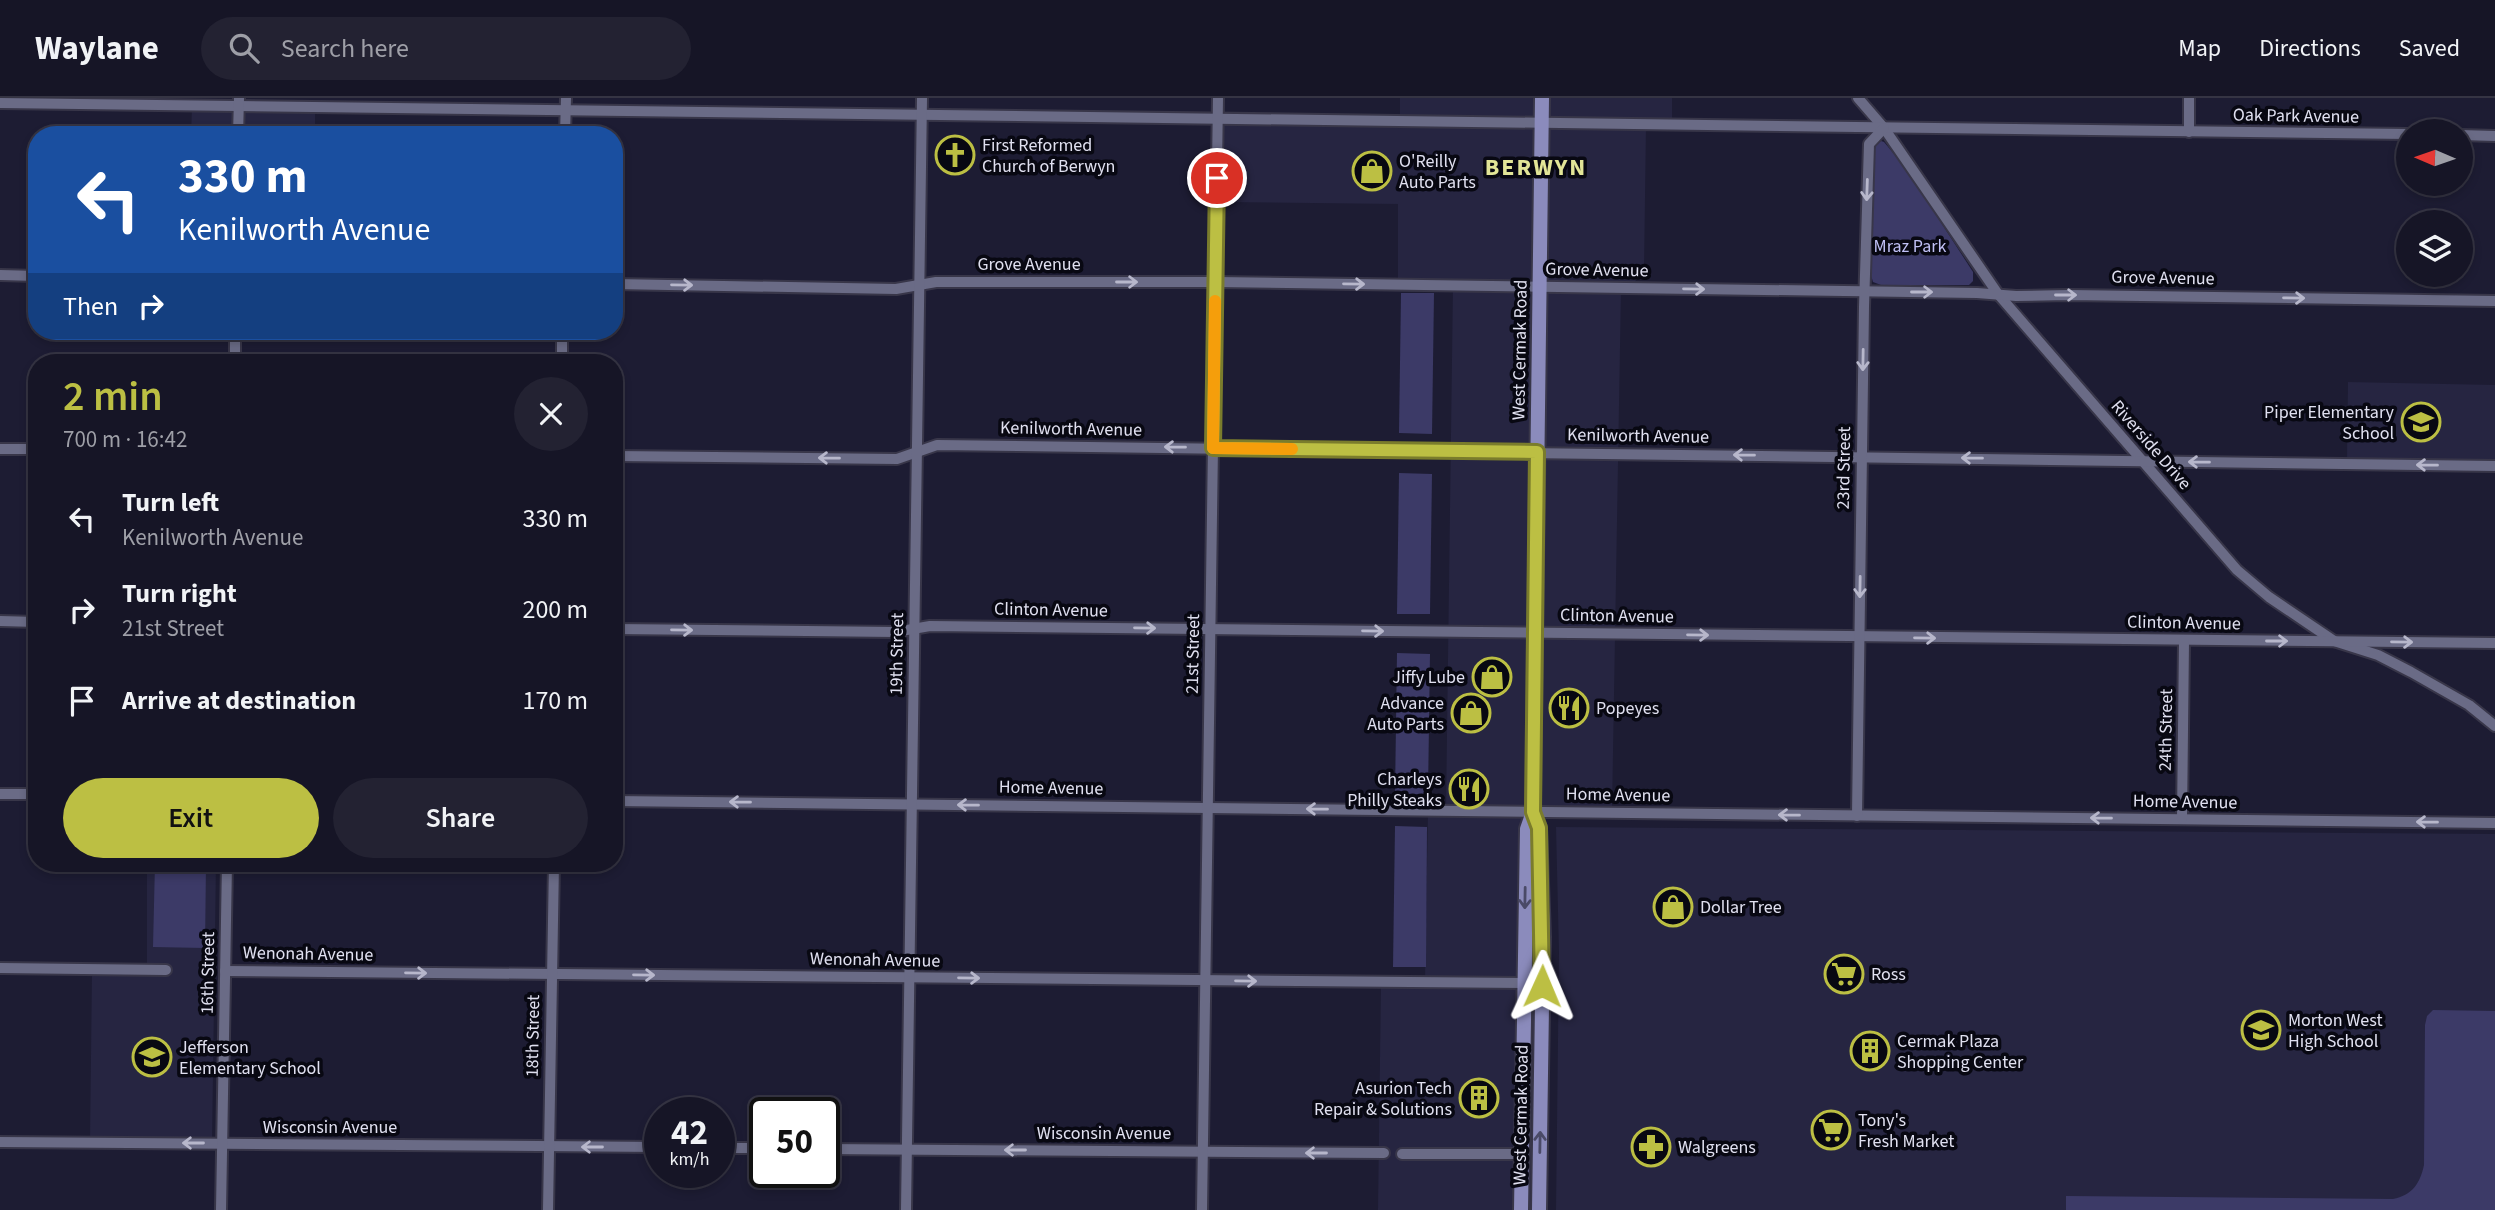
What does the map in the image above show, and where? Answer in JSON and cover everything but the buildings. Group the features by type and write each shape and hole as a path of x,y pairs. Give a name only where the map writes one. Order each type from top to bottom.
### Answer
{"main road":[{"name":"West Cermak Road","path":"1521,1210 1527,829 1533,812 1542,98"},
{"name":"West Cermak Road","path":"1533,812 1539,828 1543,937 1539,1210"}],"street":[{"path":"565,126 566,98"},
{"name":"19th Street","path":"906,1210 922,98"},
{"name":"21st Street","path":"1202,1210 1218,98"},
{"name":"Riverside Drive","path":"1858,98 1884,128 1998,294 2237,570 2269,597 2334,641 2378,655 2411,672 2469,705 2495,726"},
{"path":"2189,98 2189,132"},
{"path":"238,126 239,102"},
{"name":"Oak Park Avenue","path":"0,103 239,102 566,110 2396,134"},
{"name":"23rd Street","path":"1857,816 1864,292 1869,144 1884,128"},
{"path":"2473,135 2495,136"},
{"path":"0,275 28,276"},
{"name":"Grove Avenue","path":"623,284 897,289 936,282 1216,282 2016,296 2495,301"},
{"name":"Kenilworth Avenue","path":"623,456 897,459 937,445 2495,466"},
{"path":"0,449 28,449"},
{"path":"0,621 28,622"},
{"name":"Clinton Avenue","path":"623,629 895,632 931,626 2495,643"},
{"name":"24th Street","path":"2182,819 2184,640"},
{"path":"0,794 28,794"},
{"name":"Home Avenue","path":"623,801 2495,822"},
{"name":"16th Street","path":"221,1210 227,872"},
{"name":"18th Street","path":"548,1210 554,872"},
{"path":"0,968 166,970"},
{"name":"Wenonah Avenue","path":"225,971 1524,984"},
{"name":"Wisconsin Avenue","path":"0,1142 644,1147"},
{"name":"Wisconsin Avenue","path":"840,1149 1384,1153"},
{"path":"1402,1153 1521,1154"}],"shaded area":[{"path":"1400,98 1540,98 1540,121 1400,119"},
{"path":"1544,98 1672,98 1672,123 1543,121"},
{"path":"192,107 315,109 315,126 191,126"},
{"path":"1220,120 1646,126 1644,270 1629,289 1621,290 1612,811 1446,809 1453,284 1398,283 1398,204 1218,202"},
{"name":"Piper Elementary School","path":"2348,382 2495,385 2495,461 2347,459"},
{"path":"1428,812 1530,814 1522,981 1425,981"},
{"path":"1556,827 2495,834 2495,1210 1556,1210 1559,953"},
{"name":"Jefferson Elementary School","path":"147,872 216,872 212,1143 90,1141 92,971 147,972"},
{"path":"1381,984 1522,986 1518,1210 1378,1210"}],"green space":[{"name":"Mraz Park","path":"1881,141 1905,167 1973,272 1973,281 1969,285 1881,285 1873,282 1873,159 1876,145"},
{"path":"1401,293 1434,293 1432,434 1399,433"},
{"path":"1399,473 1432,474 1430,614 1397,614"},
{"path":"1397,653 1430,654 1428,794 1395,794"},
{"path":"1395,826 1427,827 1426,967 1393,967"},
{"path":"155,872 206,872 205,948 153,947"},
{"path":"2433,1010 2495,1011 2495,1210 2066,1210 2066,1196 2393,1199 2405,1195 2417,1183 2424,1165 2425,1025 2427,1016"}],"slow traffic":[{"path":"1215,301 1213,448 1292,449"}],"place":[{"name":"First Reformed Church of Berwyn","path":"955,155"},
{"name":"O'Reilly Auto Parts","path":"1372,171"},
{"name":"Piper Elementary School","path":"2421,422"},
{"name":"Jiffy Lube","path":"1492,677"},
{"name":"Popeyes","path":"1569,708"},
{"name":"Advance Auto Parts","path":"1471,713"},
{"name":"Charleys Philly Steaks","path":"1469,789"},
{"name":"Dollar Tree","path":"1673,907"},
{"name":"Ross","path":"1844,974"},
{"name":"Morton West High School","path":"2261,1030"},
{"name":"Cermak Plaza Shopping Center","path":"1870,1051"},
{"name":"Jefferson Elementary School","path":"152,1057"},
{"name":"Asurion Tech Repair & Solutions","path":"1479,1098"},
{"name":"Tony's Fresh Market","path":"1831,1130"},
{"name":"Walgreens","path":"1651,1147"}],"district":[{"name":"BERWYN","path":"1536,167"}],"route":[{"path":"1217,178 1213,448 1537,452 1533,812 1539,828 1542,986"}]}
